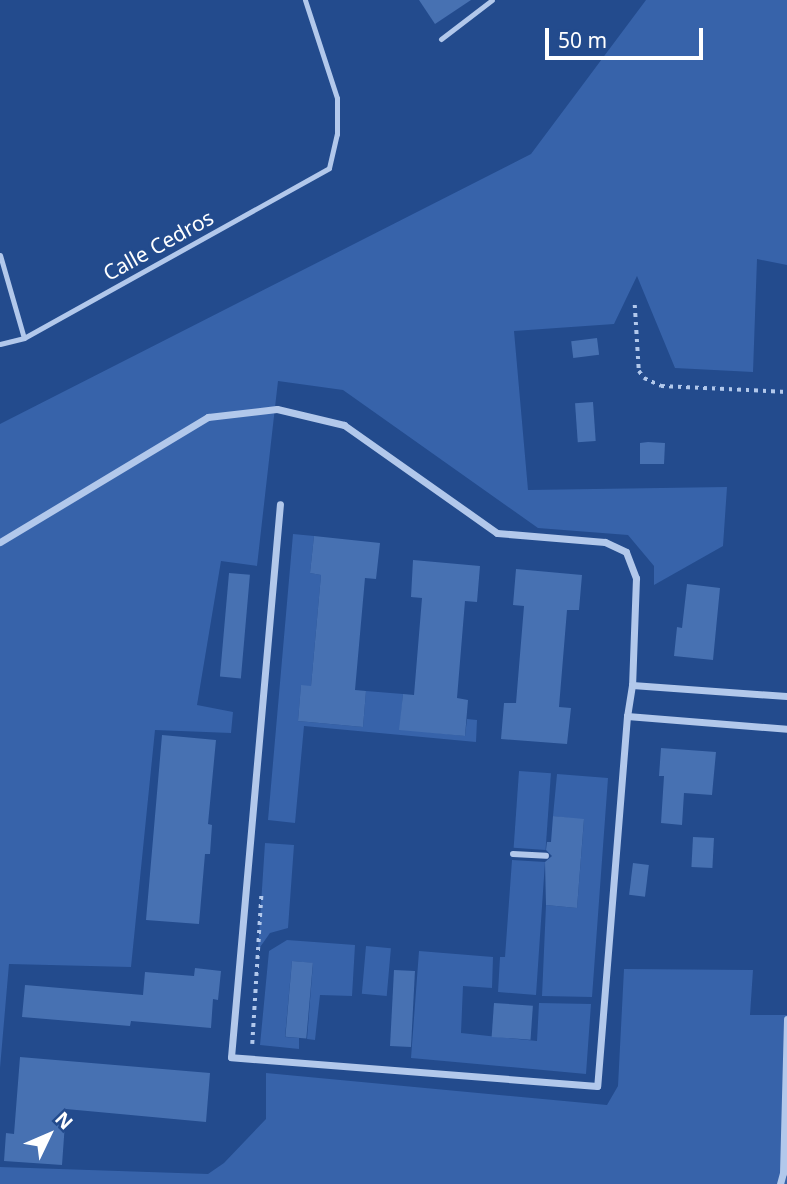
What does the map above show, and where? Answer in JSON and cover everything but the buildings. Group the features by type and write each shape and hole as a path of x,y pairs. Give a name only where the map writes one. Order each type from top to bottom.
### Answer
{"street":[{"path":"0,542 208,417 276,409 344,425 498,533 605,542 626,552 636,578 632,685 626,716 597,1086 231,1056 280,504"},
{"path":"632,685 787,696"},
{"path":"626,716 787,729"},
{"path":"513,854 546,856"},
{"path":"780,1184 783,1173 787,1019"}],"lane":[{"name":"Calle Cedros","path":"0,344 24,338 329,168 337,134 337,98 305,0"},
{"path":"441,39 492,0"},
{"path":"0,255 24,338"}],"path":[{"path":"635,305 639,371 644,378 661,386 787,392"},
{"path":"260,1045 252,1044 262,883"}],"shaded area":[{"path":"646,0 787,0 787,265 757,259 753,372 675,368 637,276 614,324 514,331 528,490 727,487 723,546 654,585 654,566 628,535 538,528 343,390 278,381 257,566 221,561 197,705 233,712 231,733 155,730 131,967 9,964 0,1068 0,424 531,154"},
{"path":"293,534 314,536 310,573 321,575 311,686 301,686 298,721 363,727 366,691 403,694 400,729 465,736 467,719 477,720 476,742 304,726 295,823 268,820"},
{"path":"519,771 551,773 546,850 514,848"},
{"path":"557,774 608,778 592,997 542,996 546,905 577,908 584,820 553,816"},
{"path":"265,843 294,845 288,928 270,933 258,950"},
{"path":"512,860 545,862 536,995 498,992 500,957 505,957"},
{"path":"287,940 355,945 352,996 320,995 315,1040 307,1039 313,963 292,961 285,1037 299,1038 299,1049 260,1045 269,951"},
{"path":"366,946 391,948 387,996 362,994"},
{"path":"419,951 493,957 492,988 463,986 461,1033 537,1041 539,1003 591,1004 586,1074 411,1058"},
{"path":"624,969 753,970 750,1015 787,1015 787,1184 0,1184 0,1167 208,1174 224,1163 266,1119 266,1073 607,1105 618,1086"}]}
